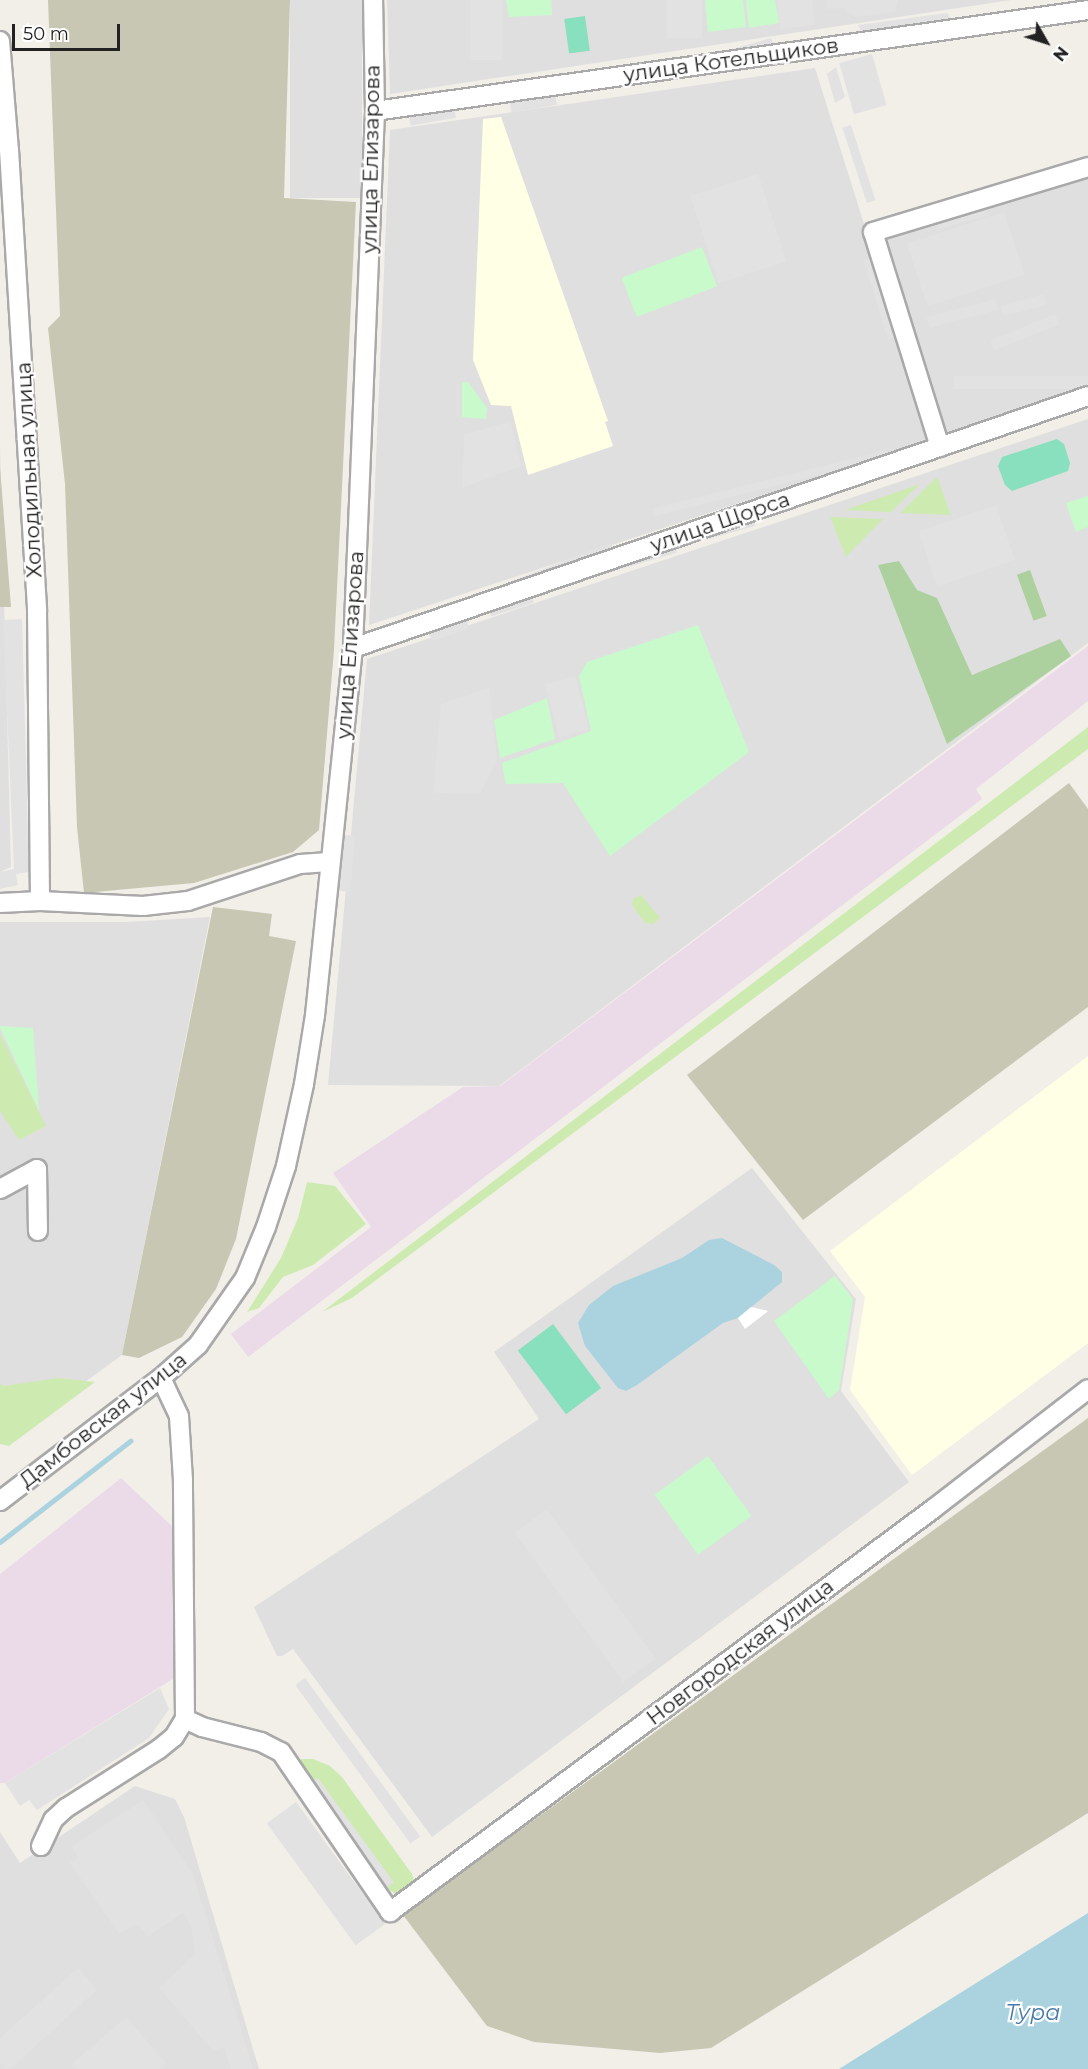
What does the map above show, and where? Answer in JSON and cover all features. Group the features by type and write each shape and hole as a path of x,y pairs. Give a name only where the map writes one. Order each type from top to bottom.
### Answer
{"street":[{"name":"улица Елизарова","path":"245,1278 266,1227 286,1166 304,1084 315,1015 329,862 353,648 375,111 373,0"},
{"name":"улица Котельщиков","path":"375,111 1088,10"},
{"name":"Холодильная улица","path":"0,41 9,150 37,610 39,901"},
{"path":"940,447 911,360 873,232 1088,167"},
{"name":"улица Щорса","path":"353,648 1088,396"},
{"path":"0,903 39,901 143,906 188,900 300,864 329,862"},
{"path":"0,1189 36,1169 39,1232"},
{"name":"Дамбовская улица","path":"0,1501 161,1378 198,1344 245,1278"},
{"path":"41,1846 53,1820 66,1808 159,1749 174,1737 184,1719 183,1480 179,1416 161,1378"},
{"name":"Новгородская улица","path":"184,1719 202,1727 261,1742 281,1752 390,1912 933,1509 1088,1389"}],"shaded area":[{"path":"48,0 290,0 284,198 356,202 334,650 319,830 293,852 194,883 84,893 77,827 65,484 48,328 60,316"},
{"path":"290,0 362,0 362,198 290,198"},
{"path":"387,0 1011,0 390,94"},
{"path":"470,0 503,0 503,60 470,60"},
{"path":"667,0 702,0 702,38 667,38"},
{"path":"777,0 812,0 815,25 780,29"},
{"path":"826,0 898,0 895,12 855,17 843,8 827,9"},
{"path":"947,13 953,22 863,36 858,25"},
{"path":"771,38 773,45 684,70 683,63"},
{"path":"872,54 887,105 854,114 839,63"},
{"path":"836,67 845,97 835,103 827,74"},
{"path":"815,68 870,243 1088,176 1088,388 369,625 390,130"},
{"path":"555,94 557,105 512,113 510,102"},
{"path":"454,107 456,118 411,126 409,115"},
{"path":"501,117 608,421 605,422 613,446 528,475 511,406 491,405 473,360 483,119"},
{"path":"851,125 875,200 867,203 842,128"},
{"path":"758,174 786,261 719,283 690,196"},
{"path":"986,205 989,216 938,229 935,219"},
{"path":"1004,212 1024,275 927,306 907,244"},
{"path":"876,256 900,335 888,339 864,260"},
{"path":"1044,294 1047,305 1003,316 1001,306"},
{"path":"995,299 998,310 929,328 926,317"},
{"path":"1055,314 1059,324 994,350 990,340"},
{"path":"954,376 1088,376 1088,389 954,389"},
{"path":"1088,419 1088,643 499,1086 328,1085 367,659"},
{"path":"510,421 521,466 462,488 464,435"},
{"path":"0,447 11,867 0,872"},
{"path":"886,450 888,458 654,516 652,508"},
{"path":"0,467 11,607 0,607"},
{"path":"996,505 1015,560 937,587 918,532"},
{"path":"753,519 755,526 706,540 704,533"},
{"path":"611,543 614,551 411,630 407,621"},
{"path":"675,546 677,553 583,580 581,573"},
{"path":"532,597 534,603 491,617 489,611"},
{"path":"469,616 467,629 433,641 427,631"},
{"path":"22,619 29,872 16,874 18,885 0,889 0,872 14,869 3,620"},
{"path":"1088,646 1088,701 976,789 982,799 248,1357 231,1334 371,1227 333,1173 463,1087 500,1086"},
{"path":"575,676 589,729 559,737 545,684"},
{"path":"489,688 497,761 480,794 433,793 441,704"},
{"path":"1069,783 1088,809 1088,1007 803,1220 687,1075"},
{"path":"344,835 355,836 350,892 339,891"},
{"path":"213,907 272,914 269,936 296,941 236,1239 216,1289 182,1337 139,1358 122,1355"},
{"path":"210,917 122,1355 0,1444 0,922 126,922"},
{"path":"1088,1056 1088,1343 912,1475 850,1390 865,1297 830,1251"},
{"path":"752,1168 856,1299 841,1391 909,1482 432,1837 293,1649 282,1656 277,1656 254,1607 539,1419 494,1352"},
{"path":"1088,1418 1088,1813 711,2048 660,2053 534,2042 487,2026 403,1915"},
{"path":"121,1478 174,1528 176,1677 5,1783 0,1783 0,1574"},
{"path":"547,1509 656,1659 623,1682 515,1533"},
{"path":"305,1678 420,1837 410,1844 295,1685"},
{"path":"160,1688 169,1709 149,1738 37,1810 29,1800 20,1806 5,1783"},
{"path":"318,1778 394,1882 385,1889 309,1784"},
{"path":"135,1786 175,1799 184,1817 259,2069 0,2069 0,1832 20,1863"},
{"path":"143,1800 193,1874 253,2069 231,2069 224,2047 213,2051 159,1988 195,1954 191,1926 184,1912 148,1936 136,1924 119,1934 70,1863 78,1858 72,1846"},
{"path":"296,1802 385,1924 356,1945 267,1823"},
{"path":"78,1968 97,1990 10,2069 5,2069 0,2063 0,2038"},
{"path":"126,2017 166,2063 160,2069 77,2069 72,2064"}],"green space":[{"path":"506,0 551,0 552,15 509,17"},
{"path":"705,0 743,0 746,27 708,32"},
{"path":"746,0 775,0 779,23 749,28"},
{"path":"585,16 590,51 569,54 564,19"},
{"path":"702,247 717,286 637,317 622,278"},
{"path":"462,382 468,382 487,408 486,419 462,417"},
{"path":"1057,439 1064,444 1070,463 1068,471 1012,491 1005,485 998,466 1002,457"},
{"path":"937,477 951,515 900,513"},
{"path":"920,484 891,512 845,510"},
{"path":"1088,496 1088,527 1076,532 1066,503"},
{"path":"830,517 883,519 846,557"},
{"path":"899,561 917,590 937,598 972,675 1060,639 1071,656 947,744 878,565"},
{"path":"1030,570 1047,616 1034,621 1017,575"},
{"path":"698,625 749,752 610,856 563,783 506,784 502,763 591,731 579,676 587,662"},
{"path":"547,698 555,739 500,758 494,720"},
{"path":"1088,727 1088,749 352,1298 322,1312"},
{"path":"641,895 660,918 653,924 645,923 632,905 633,899"},
{"path":"0,1026 33,1028 39,1111 0,1028"},
{"path":"0,1034 46,1126 19,1140 0,1111"},
{"path":"307,1182 335,1186 366,1224 313,1265 283,1277 259,1308 247,1312 281,1258 298,1218"},
{"path":"835,1276 853,1299 839,1390 829,1399 774,1321"},
{"path":"553,1324 601,1388 566,1414 518,1350"},
{"path":"58,1378 95,1382 9,1446 0,1444 0,1384 4,1386"},
{"path":"708,1456 751,1516 698,1555 655,1495"},
{"path":"302,1759 313,1759 330,1766 342,1777 412,1874 414,1880 411,1886 397,1895 386,1888 392,1882 318,1779 311,1781 296,1762"}],"water":[{"path":"722,1238 774,1265 782,1272 782,1282 738,1318 723,1323 637,1385 626,1391 618,1388 585,1346 578,1323 589,1305 613,1286 682,1258 709,1240"},
{"name":"Тура","path":"1088,1913 1088,2069 839,2069"}],"pier":[{"path":"751,1307 768,1311 745,1329 738,1318"}],"waterway":[{"path":"0,1542 130,1441"}]}
